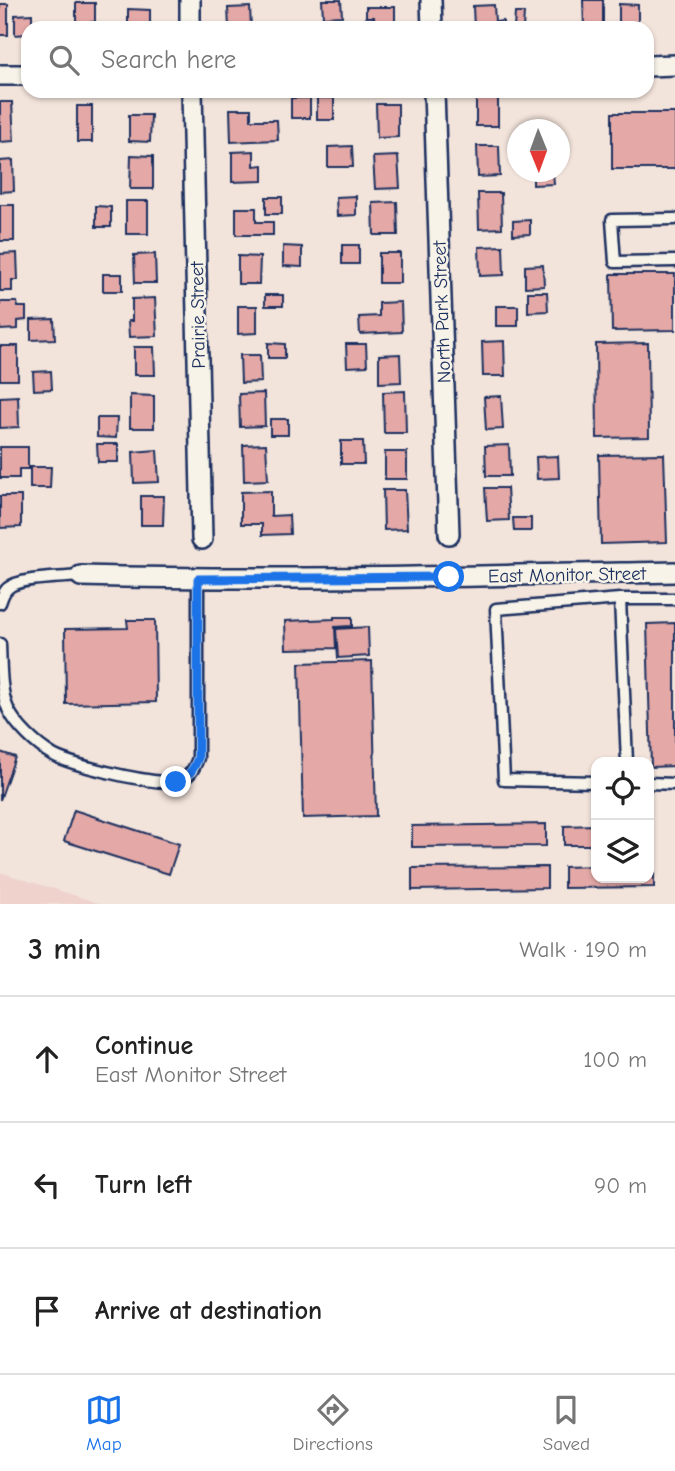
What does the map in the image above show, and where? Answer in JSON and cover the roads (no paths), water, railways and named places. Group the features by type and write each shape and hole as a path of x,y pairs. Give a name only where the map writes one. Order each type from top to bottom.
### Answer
{"street":[{"path":"190,0 190,21"},
{"path":"431,0 432,21"},
{"path":"654,66 675,65"},
{"path":"0,75 21,75"},
{"name":"Prairie Street","path":"192,98 202,539"},
{"name":"North Park Street","path":"434,98 449,534"},
{"name":"East Monitor Street","path":"81,576 198,579 675,572"}],"lane":[{"path":"675,219 612,220 615,262 675,261"},
{"path":"0,603 9,587 21,582 81,576"},
{"path":"0,645 4,695 8,709 39,746 67,761 160,783 176,782 194,770 198,758 198,579"},
{"path":"591,782 504,780 496,609 620,599 675,599"},
{"path":"620,599 627,757"},
{"path":"654,783 675,784"}]}
